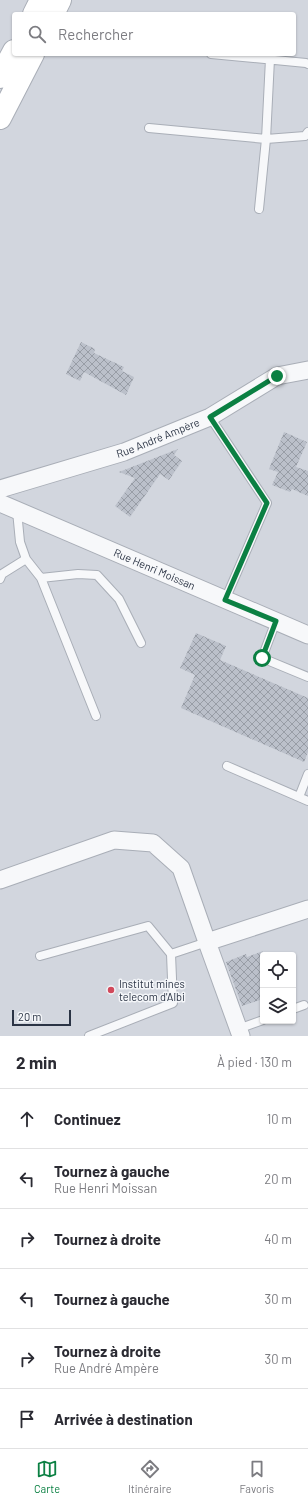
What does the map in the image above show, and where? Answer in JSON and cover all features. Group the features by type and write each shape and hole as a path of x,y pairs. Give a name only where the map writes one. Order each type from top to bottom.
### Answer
{"street":[{"path":"35,12 41,0"},
{"path":"54,12 60,0"},
{"path":"0,76 12,55"},
{"path":"0,118 32,56"},
{"name":"Rue André Ampère","path":"0,489 124,452 210,417 277,376 308,370"},
{"name":"Rue Henri Moissan","path":"0,503 308,635"},
{"path":"0,880 114,840 153,844 182,868 240,1033"},
{"path":"207,942 308,909"}],"lane":[{"path":"235,56 308,64"},
{"path":"259,209 266,139 270,59"},
{"path":"149,128 266,139 305,136 308,132"},
{"path":"210,417 267,503 225,600"},
{"path":"17,511 20,542 26,559 41,578 96,716"},
{"path":"1,575 26,559"},
{"path":"41,578 78,574 97,576 119,599 141,643"},
{"path":"276,621 262,658 308,677"},
{"path":"228,766 308,801"},
{"path":"299,797 308,774"},
{"path":"40,956 148,926 171,954 173,1003 89,1036"},
{"path":"171,954 207,942"},
{"path":"296,1008 304,1005"},
{"path":"240,1033 260,1022"}],"shaded area":[{"path":"0,0 308,0 308,1036 0,1036"}],"building":[{"path":"81,342 95,349 94,353 124,367 122,371 134,377 126,395 84,372 80,381 66,374"},
{"path":"284,432 307,442 296,467 308,471 308,496 292,489 290,492 272,485 278,472 269,469"},
{"path":"178,449 174,455 182,461 169,480 160,474 130,517 115,506 135,478 119,472"},
{"path":"196,633 226,646 220,660 308,698 308,752 304,762 181,708 195,675 180,668"},
{"path":"260,952 260,1000 242,1006 226,962 246,954 247,957"}],"place":[{"name":"Institut mines telecom d'Albi","path":"111,990"}],"route":[{"path":"262,658 276,621 225,600 267,503 210,417 277,376"}]}
